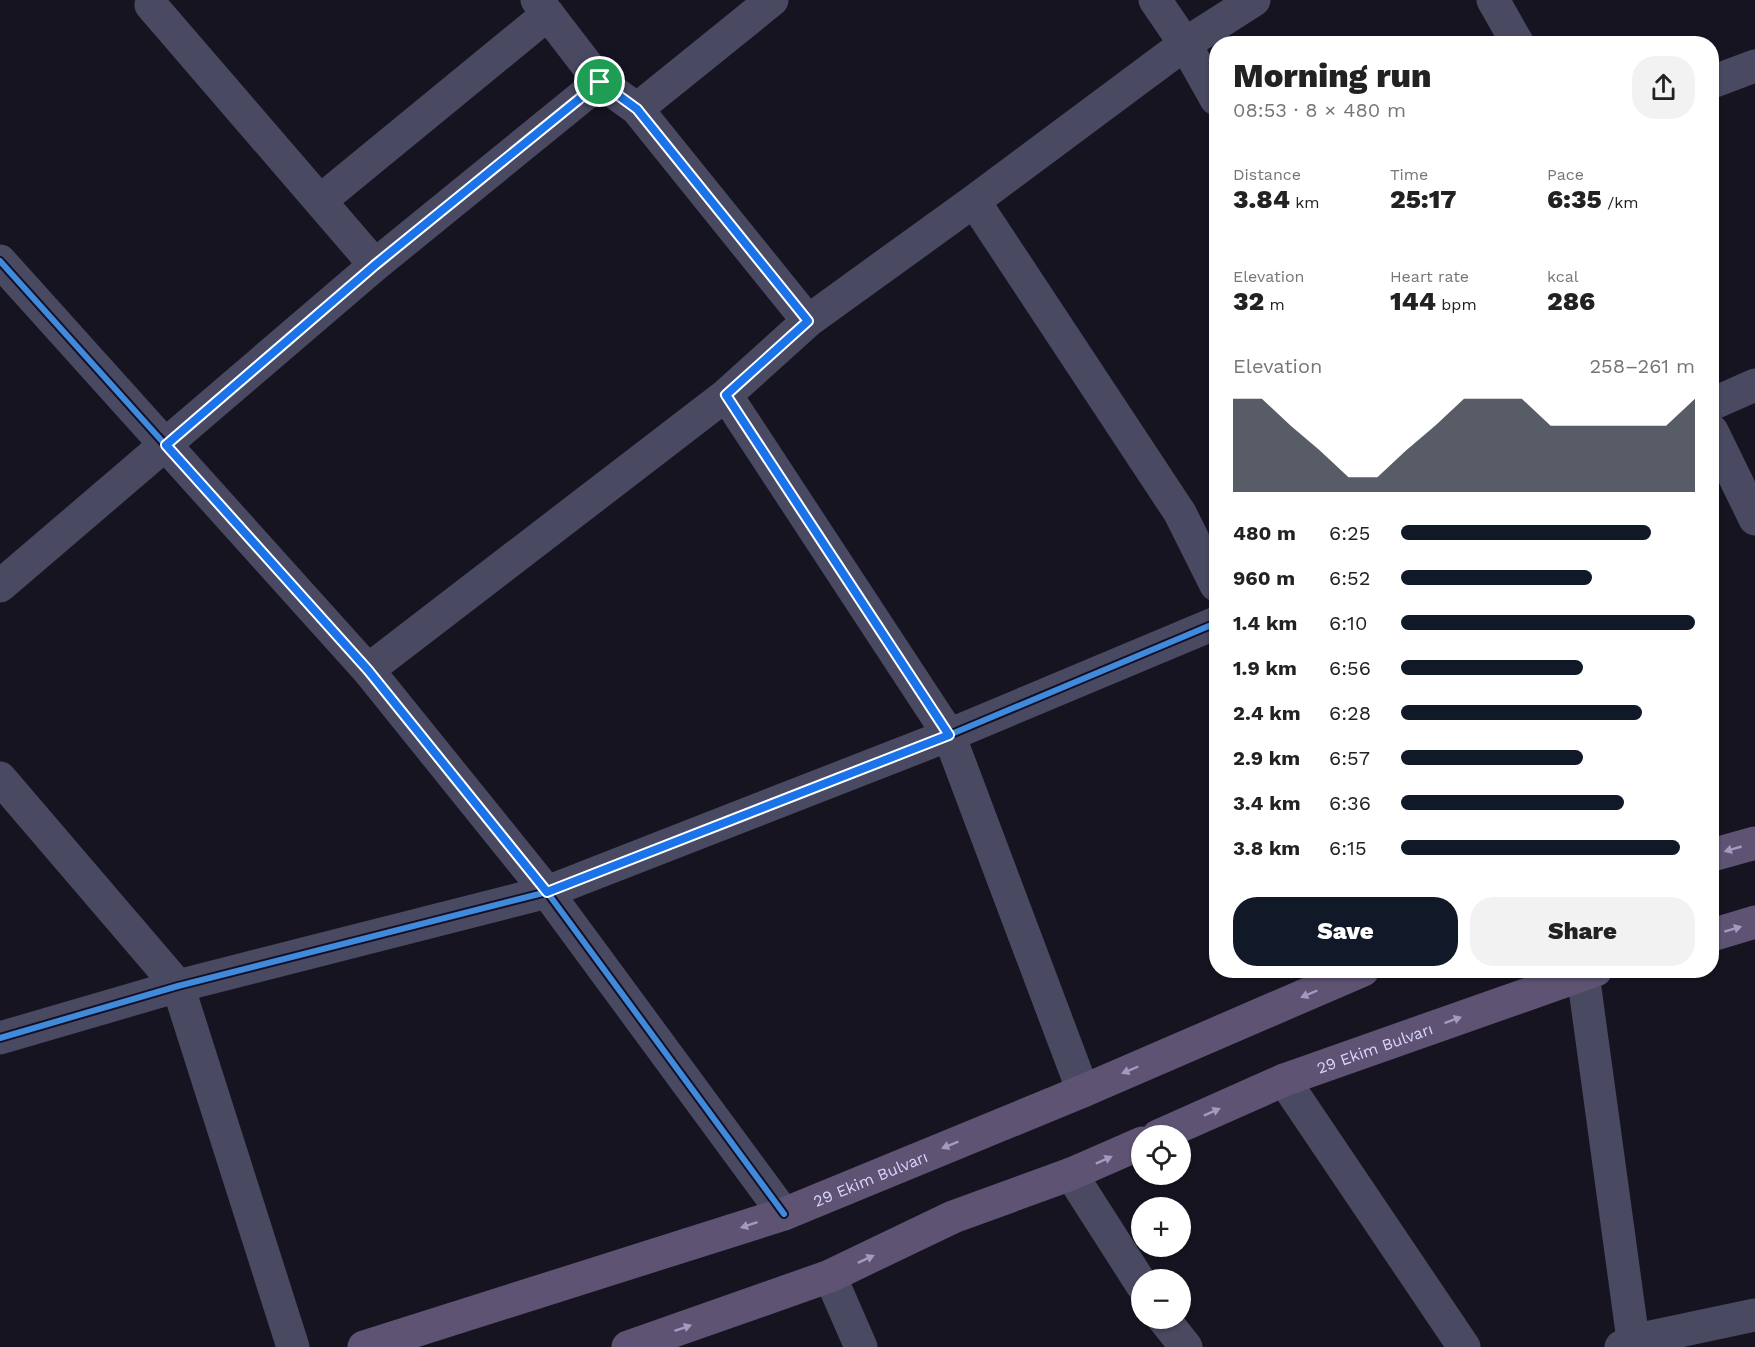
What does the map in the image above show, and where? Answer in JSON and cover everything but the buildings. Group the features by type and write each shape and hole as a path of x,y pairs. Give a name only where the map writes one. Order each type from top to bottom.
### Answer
{"main road":[{"path":"1719,853 1755,843"},
{"path":"1719,933 1755,922"},
{"name":"29 Ekim Bulvarı","path":"364,1347 784,1214 1083,1091 1344,978"},
{"name":"29 Ekim Bulvarı","path":"1183,1125 1284,1080 1572,978"},
{"path":"628,1347 830,1276 953,1218 1071,1174 1131,1148"}],"street":[{"path":"637,109 772,0"},
{"path":"1155,0 1185,44 1209,87"},
{"path":"368,670 726,395 808,321 1185,44 1254,0"},
{"path":"1493,0 1513,36"},
{"path":"151,4 375,265"},
{"path":"320,201 543,7 600,82 637,109 808,321"},
{"path":"1719,79 1755,66"},
{"path":"0,586 375,265 600,82"},
{"path":"974,201 1180,513 1209,571"},
{"path":"0,261 368,670 547,892 784,1214"},
{"path":"1719,401 1755,385"},
{"path":"726,395 949,735 1083,1091"},
{"path":"1719,445 1755,519"},
{"path":"0,1038 178,986 547,892 949,735 1209,626"},
{"path":"0,778 178,986 293,1347"},
{"path":"1590,978 1629,1345 1755,1315"},
{"path":"1284,1080 1464,1347"},
{"path":"1071,1174 1132,1269"},
{"path":"830,1276 861,1347"},
{"path":"1172,1329 1186,1347"}],"cycle path":[{"path":"0,261 368,670 547,892 784,1214"},
{"path":"0,1038 178,986 547,892 949,735 1209,626"}],"route":[{"path":"600,82 637,109 808,321 726,395 949,735 547,892 368,670 166,445 375,265 600,82"}]}
